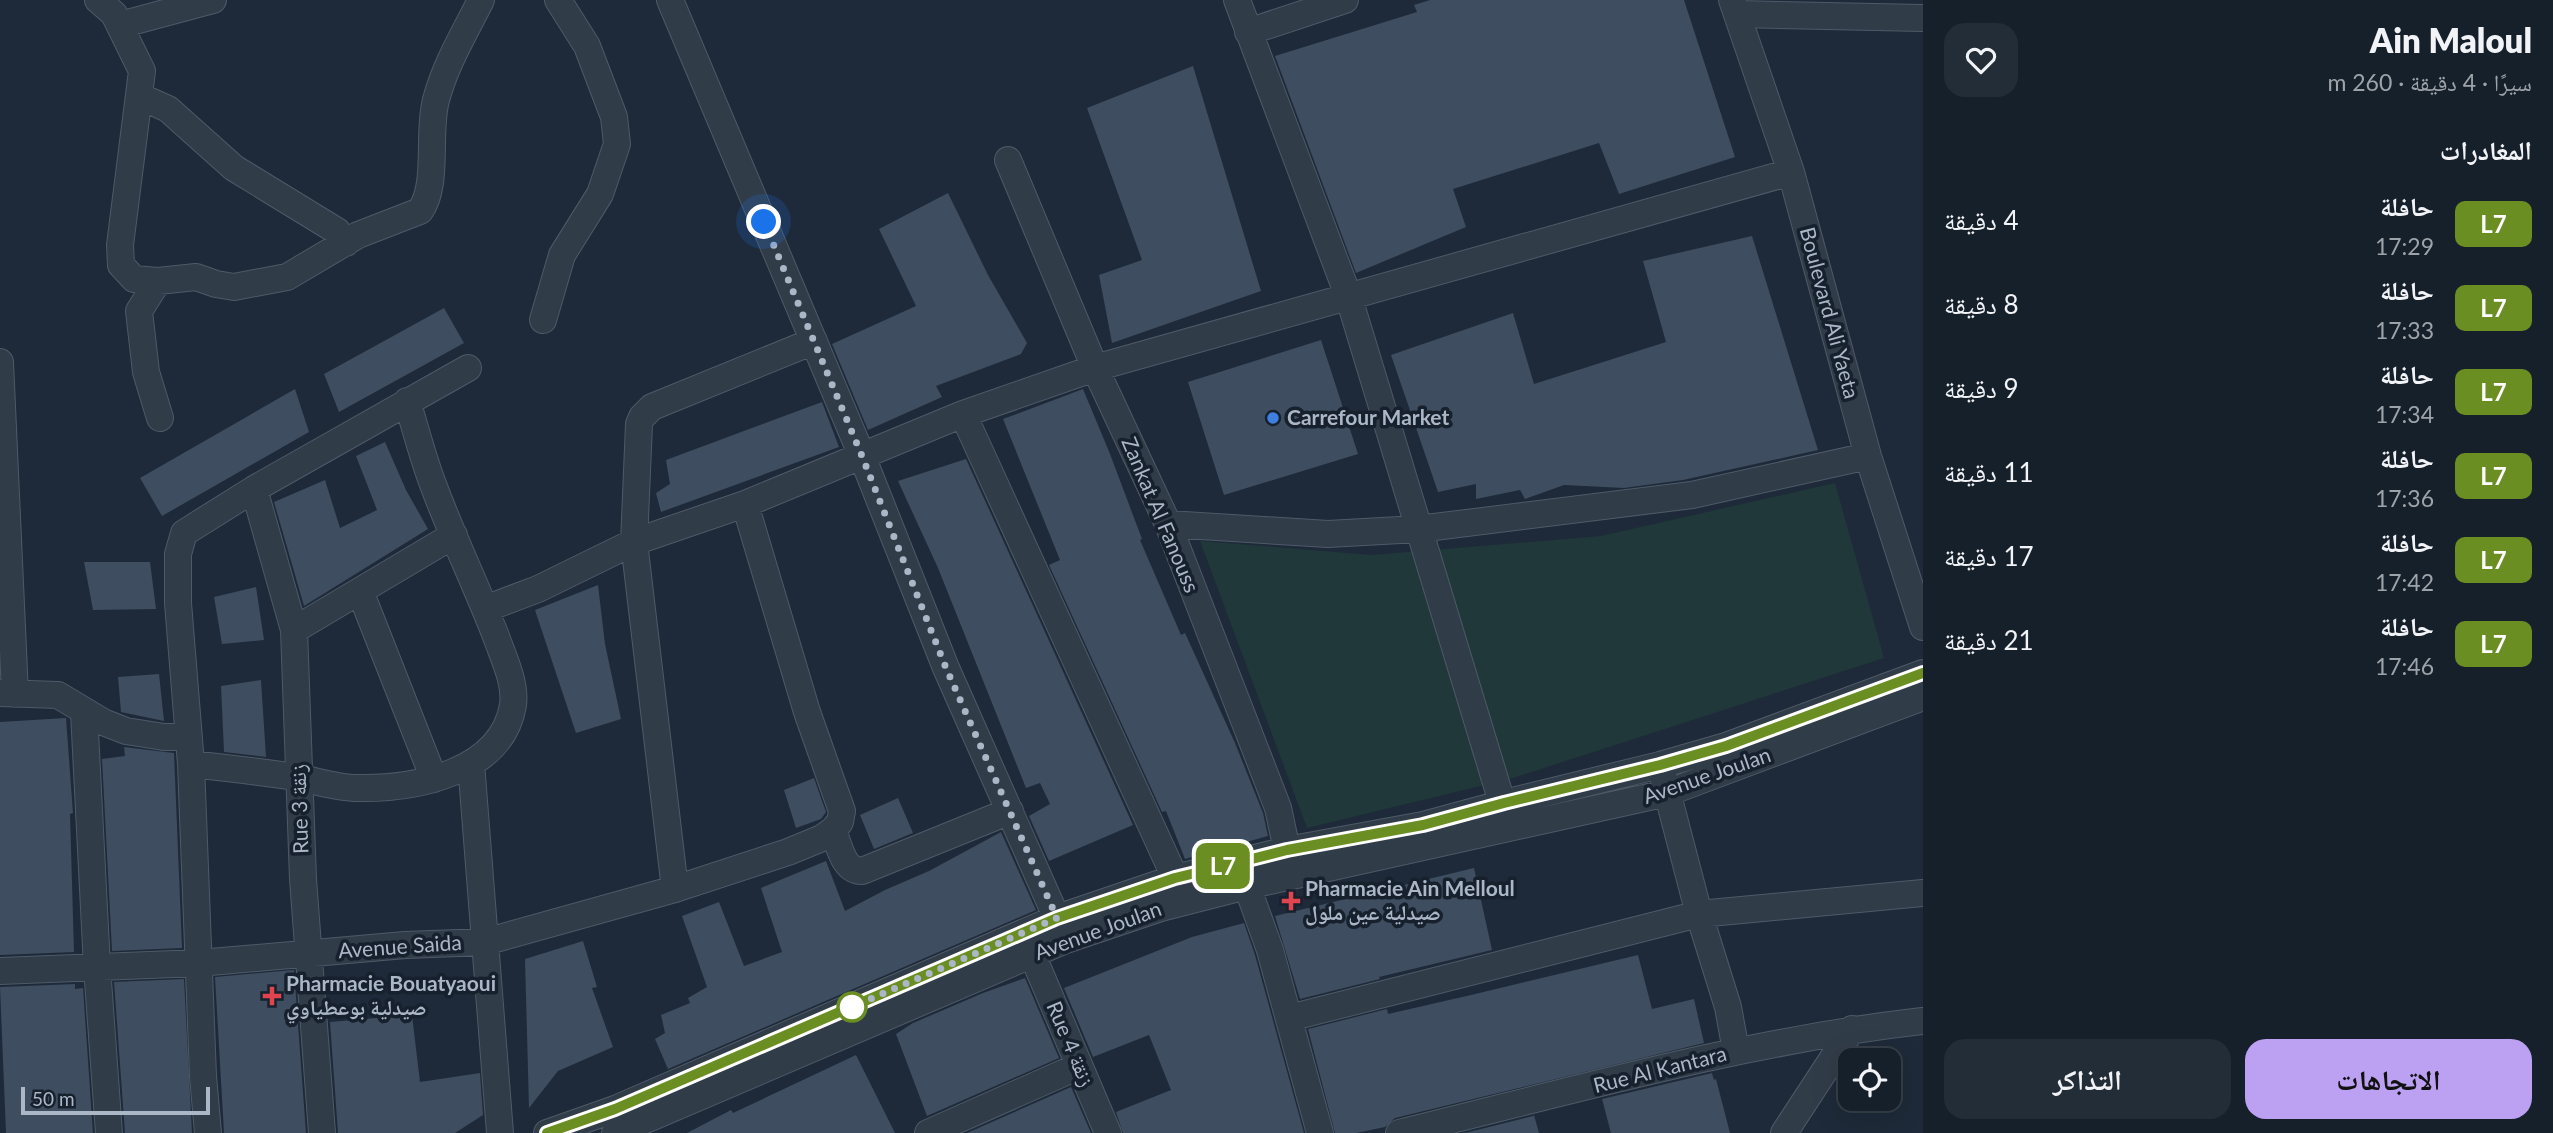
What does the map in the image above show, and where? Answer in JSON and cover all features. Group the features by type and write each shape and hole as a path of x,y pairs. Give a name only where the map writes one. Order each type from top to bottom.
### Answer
{"street":[{"path":"98,0 114,14 142,71 120,245 121,265 134,279 158,281 196,277 234,287 287,277 358,235 420,211 430,190 432,119 436,100 444,75 481,0"},
{"path":"120,25 213,0"},
{"path":"543,320 562,256 600,194 617,144 614,117 587,46 558,0"},
{"path":"670,0 862,456 946,668 1062,929"},
{"path":"1237,0 1349,298 1506,815"},
{"path":"1248,32 1345,0"},
{"path":"1735,7 1923,18"},
{"name":"Boulevard Ali Yaeta","path":"1735,7 1791,172 1868,456 1923,627"},
{"path":"139,96 168,109 234,168 337,231 346,243"},
{"name":"Zankat Al Fanouss","path":"1008,160 1095,368 1168,524 1278,808 1287,850 1297,875"},
{"path":"485,609 538,589 634,542 745,504 963,414 1095,368 1791,172"},
{"path":"158,281 139,311 146,372 160,418"},
{"path":"675,889 634,542 638,430 642,417 652,407 814,341"},
{"path":"0,362 8,693 58,695 85,712 126,731 164,737 188,737"},
{"path":"208,1133 203,1076 191,764 178,603 179,542 184,533 254,489 468,368"},
{"path":"191,764 355,788 388,788 434,779 471,763 494,746 513,707 509,670 433,486 407,401"},
{"path":"963,414 1180,890"},
{"path":"1168,524 1328,534 1418,529 1692,495 1868,456"},
{"name":"Rue 3 زنقة","path":"254,489 294,630 307,955 322,1133"},
{"path":"745,504 807,712 842,811 840,822 833,830 847,864 855,871 862,871 1010,811"},
{"path":"294,630 454,535"},
{"path":"360,591 434,779"},
{"name":"Avenue Joulan","path":"1180,890 1247,886 1297,875 1506,815 1726,746 1923,673"},
{"name":"Avenue Joulan","path":"547,1133 1062,929 1180,890 1287,850 1423,825 1667,793 1923,698"},
{"path":"85,712 108,1133"},
{"path":"471,763 500,1133"},
{"path":"1660,765 1699,914 1728,1007 1736,1051"},
{"name":"Avenue Saida","path":"0,971 199,963 405,945 485,942 675,889 788,852 822,838 833,830"},
{"path":"1247,886 1270,950 1320,1133"},
{"path":"1289,1018 1699,914 1923,893"},
{"name":"Avenue Joulan","path":"615,1133 1032,954 1062,929"},
{"name":"Rue 4 زنقة","path":"1032,954 1108,1133"},
{"name":"Rue Al Kantara","path":"1399,1133 1736,1051 1852,1029 1923,1021"},
{"path":"1784,1133 1852,1029"},
{"path":"928,1133 1079,1066"}],"green space":[{"path":"1835,483 1884,658 1513,778 1307,828 1200,541 1372,555 1601,536"}],"building":[{"path":"1430,0 1684,0 1735,157 1619,194 1599,143 1453,189 1466,227 1356,273 1275,56 1417,12 1414,5"},
{"path":"1193,66 1261,291 1112,343 1099,275 1142,260 1087,108"},
{"path":"948,193 988,275 1027,343 1021,354 936,386 942,397 868,430 832,344 916,306 879,229"},
{"path":"1752,236 1818,450 1683,480 1624,488 1564,485 1525,499 1520,490 1476,499 1476,484 1438,492 1391,355 1513,313 1534,384 1666,342 1643,261"},
{"path":"444,308 464,343 339,412 324,374"},
{"name":"Carrefour Market","path":"1321,340 1358,454 1224,495 1188,382"},
{"path":"295,389 309,432 162,516 140,478"},
{"path":"1083,389 1110,454 1142,539 1140,540 1181,635 1185,633 1235,743 1263,813 1268,836 1185,859 1166,811 1162,812 1049,565 1060,560 1003,419"},
{"path":"822,402 839,447 661,512 656,493 670,484 666,460"},
{"path":"385,442 406,490 428,529 304,606 274,502 325,480 340,528 377,510 356,456"},
{"path":"966,459 1133,825 1049,861 1029,816 1050,804 1040,783 1026,788 938,568 898,481"},
{"path":"84,562 150,562 156,609 93,610"},
{"path":"598,585 605,644 621,719 576,733 535,610"},
{"path":"256,587 264,640 222,644 214,597"},
{"path":"159,674 164,721 121,712 118,677"},
{"path":"261,680 266,757 224,752 221,686"},
{"path":"66,718 73,813 70,814 74,952 0,955 0,722"},
{"path":"124,747 174,753 182,948 112,951 102,759 125,756"},
{"path":"814,778 826,812 821,819 796,828 784,790"},
{"path":"898,798 913,833 874,849 860,815"},
{"path":"1001,832 1036,910 668,1069 655,1039 665,1033 661,1015 690,1003 688,998 707,987 682,916 719,902 744,966 782,952 761,888 826,861 845,911 929,871"},
{"path":"1474,868 1492,950 1300,999 1275,916"},
{"path":"1244,923 1304,1133 1123,1133 1116,1112 1171,1090 1149,1035 1093,1057 1064,988 1192,937"},
{"path":"583,941 597,987 592,988 613,1047 558,1071 529,1108 525,959"},
{"path":"1638,955 1652,1009 1694,999 1704,1043 1395,1118 1385,1127 1356,1133 1335,1133 1308,1029 1387,1009 1388,1014"},
{"path":"294,970 306,1133 224,1133 215,977"},
{"path":"1025,978 1059,1058 927,1116 896,1034 913,1023"},
{"path":"184,979 192,1133 125,1133 114,982"},
{"path":"75,984 75,989 83,988 93,1133 6,1133 0,987"},
{"path":"412,1015 420,1082 480,1073 483,1115 455,1133 338,1133 330,1022"},
{"path":"856,1055 895,1133 687,1133 731,1110 733,1113"},
{"path":"1712,1073 1714,1080 1716,1079 1730,1133 1611,1133 1602,1099"},
{"path":"1071,1087 1091,1133 967,1133"},
{"path":"1533,1116 1539,1133 1465,1133"}],"bus line":[{"name":"L7","path":"547,1133 615,1109 1057,918 1175,878 1287,850 1423,825 1660,765 1726,746 1923,673"}],"place":[{"name":"Carrefour Market","path":"1273,418"},
{"name":"Pharmacie Ain Melloul صيدلية عين ملول","path":"1291,901"},
{"name":"Pharmacie Bouatyaoui صيدلية بوعطياوي","path":"272,996"}],"route":[{"path":"764,222 862,456 946,668 1057,918 852,1007"}]}
